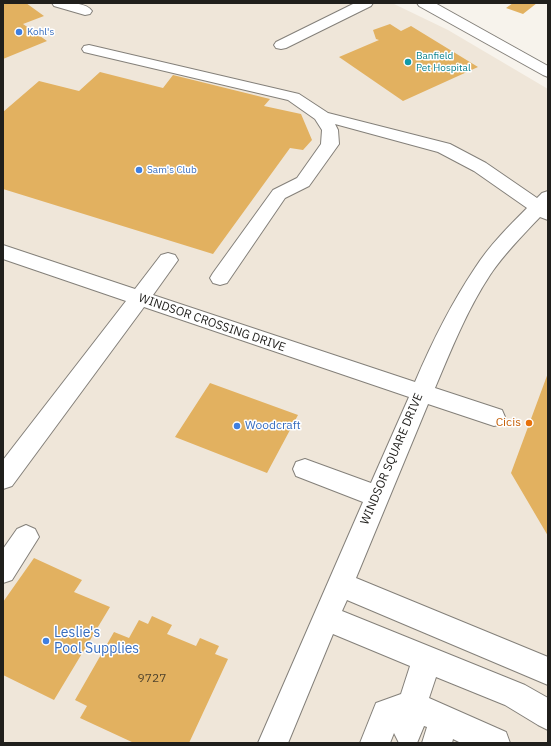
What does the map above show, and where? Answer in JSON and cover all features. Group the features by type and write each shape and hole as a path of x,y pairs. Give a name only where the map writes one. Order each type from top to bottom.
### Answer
{"street":[{"path":"59,3 85,11"},
{"path":"281,45 366,3"},
{"path":"424,3 548,72"},
{"path":"89,49 293,97 322,116 444,148 480,167 545,206"},
{"path":"220,278 278,194 303,182 330,144 330,130 322,116"},
{"name":"WINDSOR SQUARE DRIVE","path":"273,743 445,338 482,272 503,244 545,206"},
{"name":"WINDSOR CROSSING DRIVE","path":"3,252 494,417"},
{"path":"3,479 168,260"},
{"path":"305,469 377,496"},
{"path":"3,571 26,537"},
{"path":"340,584 548,671"},
{"path":"326,618 514,695 548,715"},
{"path":"411,714 427,659"},
{"path":"375,743 386,712 411,714 440,731 495,743"}],"shaded area":[{"path":"3,3 392,3 448,30 548,89 548,743 3,743"}],"building":[{"name":"Kohl's","path":"3,3 26,3 44,16 23,24 47,41 3,59"},
{"path":"513,3 537,3 523,14 506,8"},
{"name":"Banfield Pet Hospital","path":"390,24 401,31 411,26 478,67 403,101 339,57 379,40 376,39 373,30"},
{"name":"Sam's Club","path":"100,72 163,88 173,75 270,99 264,106 301,114 312,140 303,150 290,148 213,254 3,189 3,112 39,81 79,91"},
{"path":"548,373 548,536 511,473"},
{"name":"Woodcraft","path":"210,383 298,415 267,473 175,437"},
{"name":"Leslie's Pool Supplies","path":"34,558 82,580 74,592 110,607 54,700 3,675 3,602"},
{"path":"152,616 172,625 167,634 196,646 200,638 219,646 215,654 228,659 189,743 134,743 80,718 87,706 75,700 114,632 129,638 139,620 148,624"}],"place":[{"name":"Kohl's","path":"19,32"},
{"name":"Banfield Pet Hospital","path":"408,62"},
{"name":"Sam's Club","path":"139,170"},
{"name":"Cicis","path":"529,423"},
{"name":"Woodcraft","path":"237,426"},
{"name":"Leslie's Pool Supplies","path":"46,641"}]}
